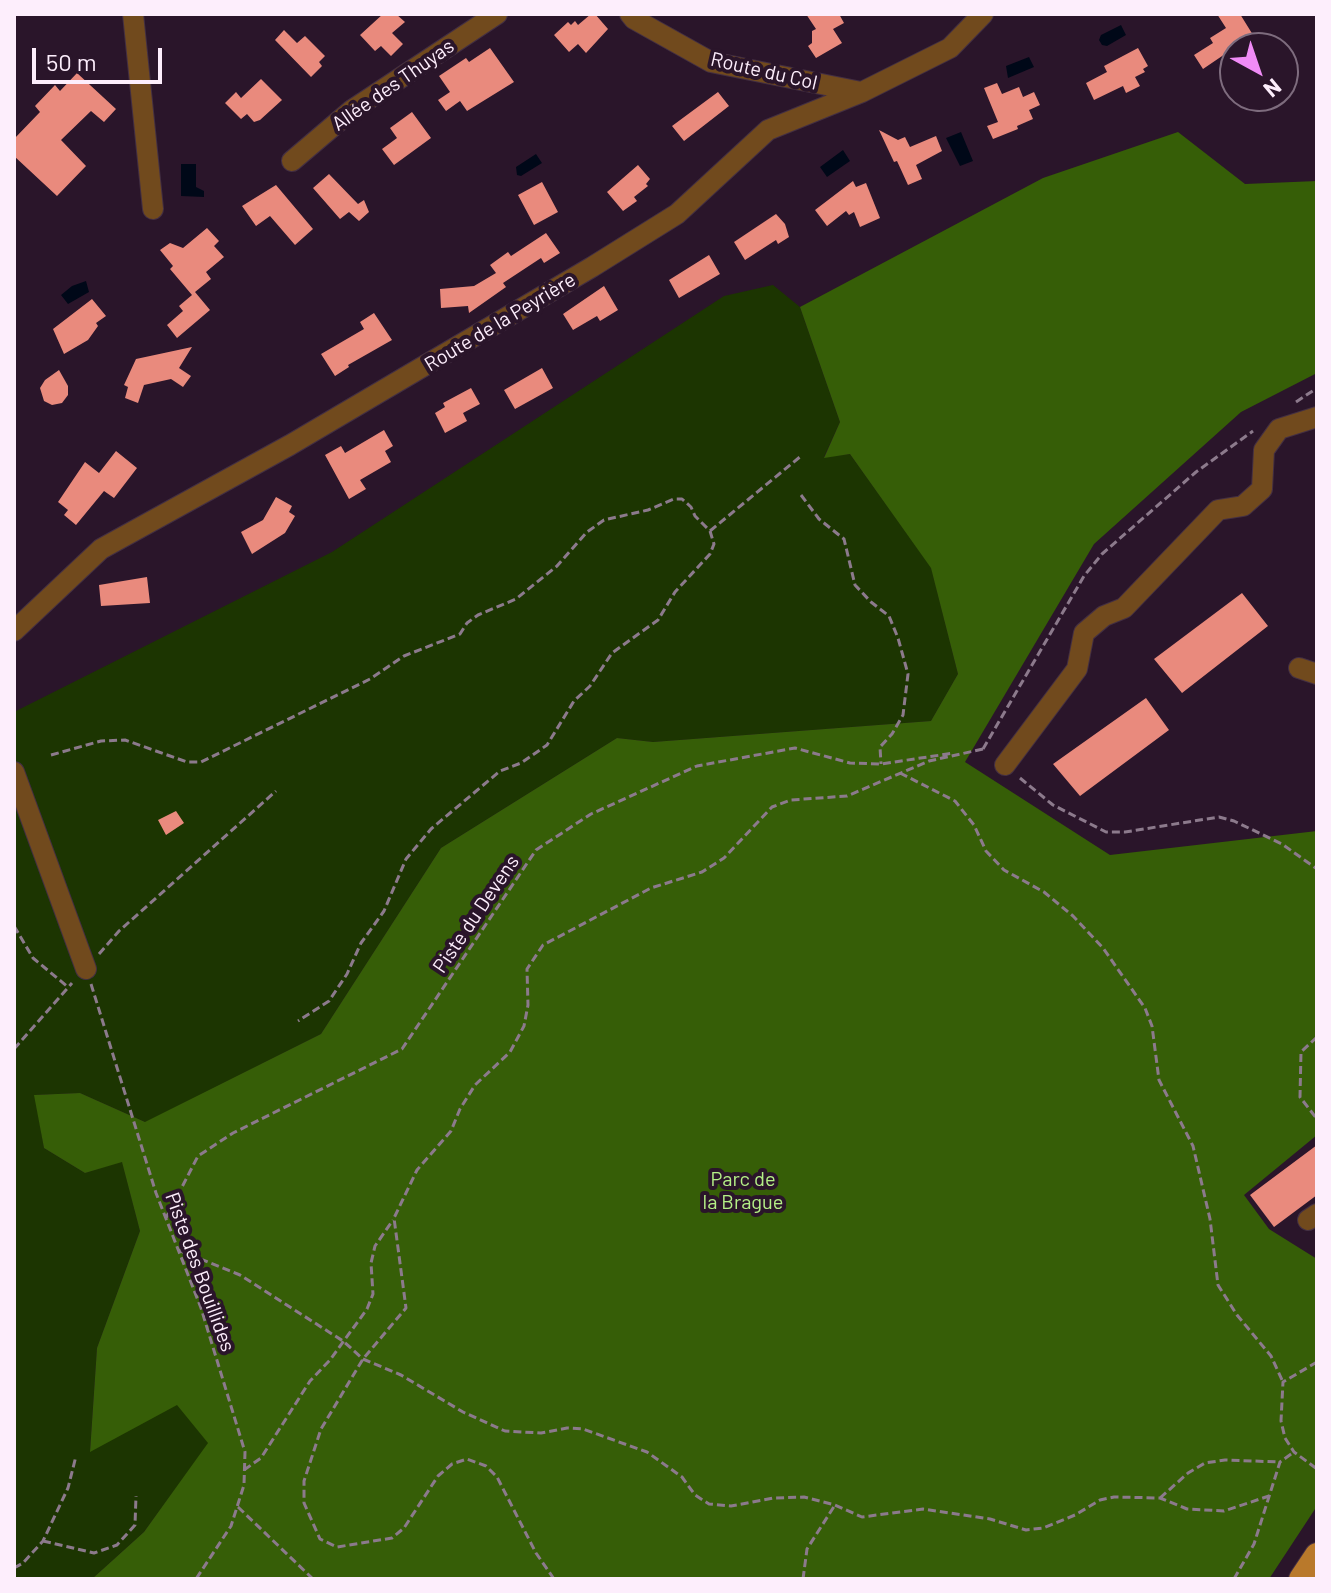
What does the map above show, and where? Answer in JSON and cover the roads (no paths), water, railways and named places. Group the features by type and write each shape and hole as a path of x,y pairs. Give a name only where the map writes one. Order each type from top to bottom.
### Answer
{"main road":[{"path":"1301,1579 1317,1555"}],"street":[{"path":"133,14 153,209"},
{"name":"Allée des Thuyas","path":"292,161 352,110 497,14"},
{"name":"Route du Col","path":"630,14 711,62 862,92"},
{"name":"Route de la Peyrière","path":"14,631 101,549 290,445 677,214 768,130 862,92 950,48 983,14"},
{"path":"1005,765 1077,669 1084,633 1104,616 1124,608 1218,510 1243,506 1262,489 1264,450 1279,429 1317,417"},
{"path":"14,772 86,969"}],"water":[{"path":"1121,25 1126,35 1107,46 1102,45 1099,40 1101,35"},
{"path":"1029,57 1034,67 1008,78 1006,66"},
{"path":"961,132 973,161 960,166 946,138"},
{"path":"843,150 850,161 827,177 820,167"},
{"path":"536,154 542,163 521,176 517,175 516,167"},
{"path":"181,164 196,164 196,187 204,191 204,197 181,196"},
{"path":"86,281 89,292 68,304 61,295 72,286"}],"park label":[{"name":"Parc de la Brague","path":"743,1190"}]}
